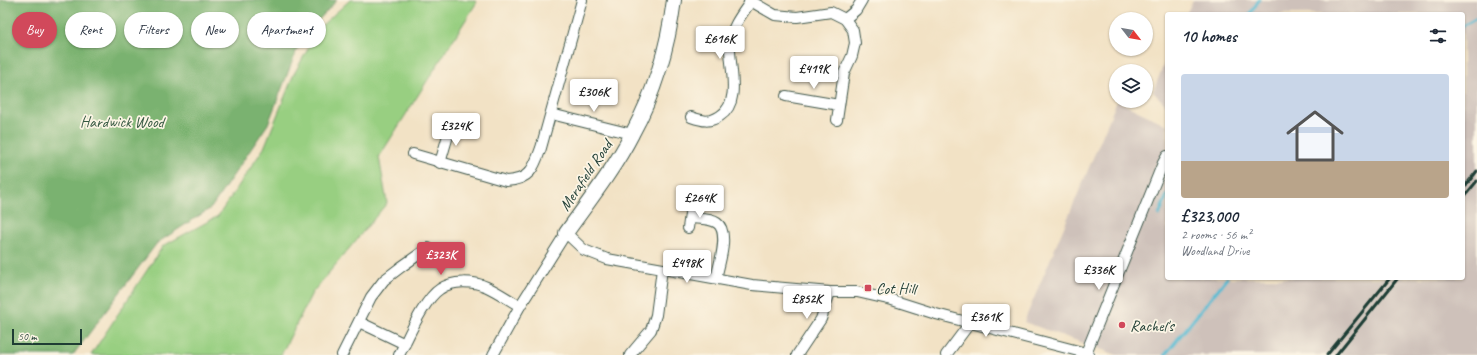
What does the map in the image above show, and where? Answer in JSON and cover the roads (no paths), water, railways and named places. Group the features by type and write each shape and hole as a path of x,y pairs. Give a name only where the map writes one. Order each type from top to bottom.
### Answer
{"street":[{"path":"413,154 506,181 517,181 528,175 535,165 551,114 582,0"},
{"name":"Merafield Road","path":"493,355 520,306 566,233 599,187 632,134 654,87 670,30 674,0"},
{"path":"845,19 856,10 862,0"},
{"path":"691,118 703,121 712,120 724,113 732,101 733,77 730,42 734,25 750,1 776,15 797,17 831,12 845,19 853,30 854,43 852,56 844,73 837,120"},
{"path":"786,96 839,105"},
{"path":"551,114 632,134"},
{"path":"440,163 451,125"},
{"path":"566,233 584,250 606,259 752,285 830,292 857,292 892,300 970,323 1087,354 1165,160"},
{"path":"689,218 709,220 718,223 723,232 716,278"},
{"path":"342,355 360,322 371,297 384,280 401,266 428,248"},
{"path":"630,355 651,330 656,315 662,269"},
{"path":"399,355 428,302 439,289 453,283 469,282 487,287 520,306"},
{"path":"797,355 821,319 830,292"},
{"path":"360,322 405,344"},
{"path":"946,355 970,323"}],"waterway":[{"path":"1251,12 1259,0"},
{"path":"1465,25 1477,18"},
{"path":"1159,215 1165,200"},
{"path":"1165,355 1225,280"}],"railway":[{"path":"1466,185 1477,171"},
{"path":"1465,196 1477,181"},
{"path":"1327,355 1388,280"},
{"path":"1336,355 1396,280"}],"place":[{"name":"Cot Hill","path":"868,288"},
{"name":"Rachel's","path":"1122,325"}],"park label":[{"name":"Hardwick Wood","path":"122,121"}]}
